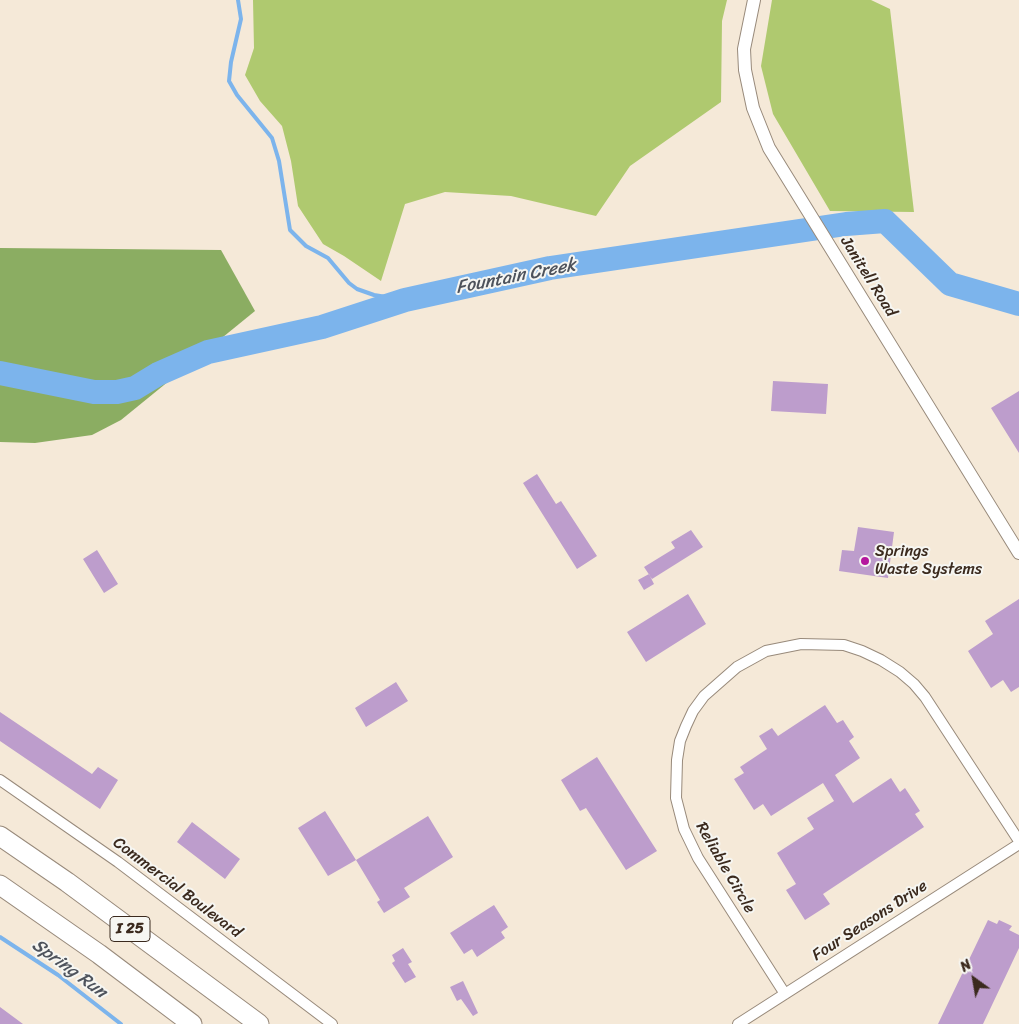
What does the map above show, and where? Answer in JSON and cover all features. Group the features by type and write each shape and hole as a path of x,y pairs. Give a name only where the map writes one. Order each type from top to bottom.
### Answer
{"highway":[{"name":"I 25","path":"0,836 67,882 259,1024"},
{"name":"I 25","path":"0,885 99,954 192,1024"}],"street":[{"name":"Janitell Road","path":"754,0 744,49 745,70 753,108 769,148 1019,553"},
{"name":"Reliable Circle","path":"785,994 698,858 684,829 676,798 677,760 680,742 686,726 693,711 704,696 737,667 766,651 802,644 844,645 881,660 900,672 925,697 1019,842"},
{"name":"Commercial Boulevard","path":"0,780 118,862 332,1024"},
{"name":"Four Seasons Drive","path":"738,1024 1019,842"}],"green space":[{"path":"253,0 727,0 722,21 721,102 630,166 596,216 511,196 445,192 405,204 381,281 323,244 298,206 291,161 282,126 260,101 245,75 254,48"},
{"path":"772,0 871,0 890,9 914,212 830,211 773,114 761,66"},
{"path":"0,248 221,250 255,311 121,420 92,435 35,443 0,442"}],"building":[{"path":"773,381 828,384 826,414 771,411"},
{"path":"1019,391 1019,453 991,408"},
{"path":"537,474 556,504 561,501 597,556 577,569 523,483"},
{"name":"Springs Waste Systems","path":"858,527 894,532 888,578 839,571 842,550 854,551"},
{"path":"691,530 703,547 652,579 644,567 675,548 671,542"},
{"path":"97,550 118,584 104,593 83,559"},
{"path":"649,574 654,584 644,590 638,580"},
{"path":"688,594 706,624 646,662 627,632"},
{"path":"1019,599 1019,687 1011,692 1003,680 991,688 968,651 993,634 985,621"},
{"path":"396,682 408,701 366,727 355,708"},
{"path":"825,705 837,723 843,720 854,737 849,741 860,758 835,775 853,803 891,778 900,792 905,788 920,811 915,814 924,827 823,894 830,904 805,920 786,890 796,884 777,853 814,829 807,818 834,801 823,783 771,816 763,804 754,810 734,779 744,773 740,767 767,749 759,736 772,728 778,736"},
{"path":"0,712 92,774 98,767 118,780 100,809 0,741"},
{"path":"597,757 657,851 626,870 586,808 580,811 561,780"},
{"path":"325,811 356,860 328,876 298,828"},
{"path":"428,816 453,857 404,888 410,897 384,913 377,902 380,900 356,860"},
{"path":"192,822 240,859 225,879 177,842"},
{"path":"494,905 508,927 501,932 505,938 477,957 472,949 464,954 450,933"},
{"path":"988,920 997,924 999,920 1012,926 1009,930 1019,935 1019,948 983,1024 938,1024"},
{"path":"403,948 412,962 408,964 416,977 405,983 392,963 395,961 392,955"},
{"path":"463,981 478,1013 473,1016 461,999 457,1001 450,987"},
{"path":"0,1007 23,1024 0,1024"}],"waterway":[{"path":"238,0 241,19 231,62 229,81 237,95 272,138 279,161 290,230 306,246 328,258 349,283 357,289 374,295 405,300"},
{"name":"Fountain Creek","path":"0,373 94,392 117,392 135,388 158,374 208,352 322,327 405,300 550,268 846,224 885,221 950,284 1019,304"},
{"name":"Spring Run","path":"0,937 58,975 121,1024"}],"place":[{"name":"Springs Waste Systems","path":"865,561"}]}
